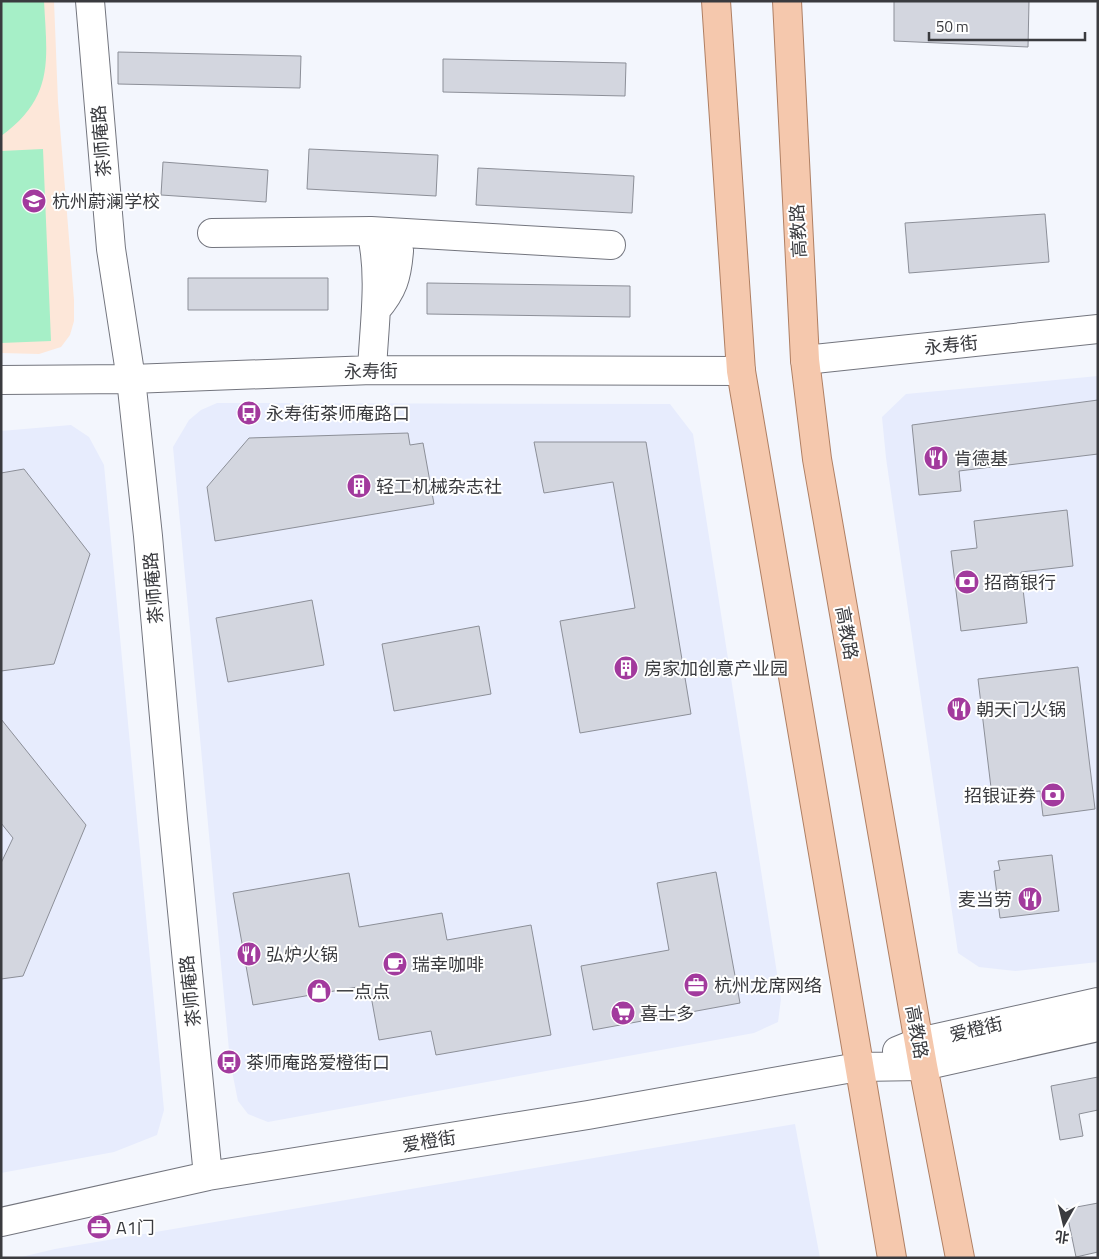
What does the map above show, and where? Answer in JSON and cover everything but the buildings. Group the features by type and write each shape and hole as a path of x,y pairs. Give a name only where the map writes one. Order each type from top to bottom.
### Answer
{"main road":[{"path":"716,1 741,372 858,1068 892,1258"},
{"name":"高教路","path":"786,1 805,360 817,459 921,1054 960,1258"}],"street":[{"name":"茶师庵路","path":"90,1 111,249 131,379 148,536 173,819 208,1176"},
{"path":"371,231 374,243 375,311 372,370"},
{"path":"212,233 371,231 610,245"},
{"path":"375,311 389,295 396,275 399,251"},
{"name":"永寿街","path":"805,360 1098,330"},
{"name":"永寿街","path":"1,380 131,379 372,370 741,372"},
{"name":"爱橙街","path":"1,1222 208,1176 588,1115 858,1068 921,1054 1098,1002"},
{"name":"爱橙街","path":"921,1054 1098,1027"}],"shaded area":[{"name":"杭州蔚澜学校","path":"1,1 54,1 58,102 74,300 74,321 70,335 61,347 39,354 1,353"},
{"path":"1098,376 1098,962 1015,971 979,967 958,953 886,458 882,417 906,394"},
{"path":"217,403 670,404 693,434 781,999 778,1022 754,1033 268,1122 248,1114 238,1101 230,1061 173,447 189,420 201,410"},
{"path":"71,425 89,437 104,465 164,1110 157,1135 114,1152 1,1173 1,431"},
{"path":"795,1124 820,1258 17,1258 55,1249"}],"green space":[{"path":"1,1 44,1 46,59 44,76 31,107 1,136"},
{"path":"43,149 51,341 1,343 1,151"}],"place":[{"name":"杭州蔚澜学校","path":"34,201"},
{"name":"永寿街茶师庵路口","path":"249,413"},
{"name":"肯德基","path":"936,458"},
{"name":"轻工机械杂志社","path":"359,486"},
{"name":"招商银行","path":"967,582"},
{"name":"房家加创意产业园","path":"626,668"},
{"name":"朝天门火锅","path":"959,709"},
{"name":"招银证券","path":"1053,795"},
{"name":"麦当劳","path":"1030,899"},
{"name":"弘炉火锅","path":"249,954"},
{"name":"瑞幸咖啡","path":"395,964"},
{"name":"杭州龙席网络","path":"696,985"},
{"name":"一点点","path":"319,991"},
{"name":"喜士多","path":"623,1013"},
{"name":"茶师庵路爱橙街口","path":"229,1062"},
{"name":"A1门","path":"99,1227"}]}
